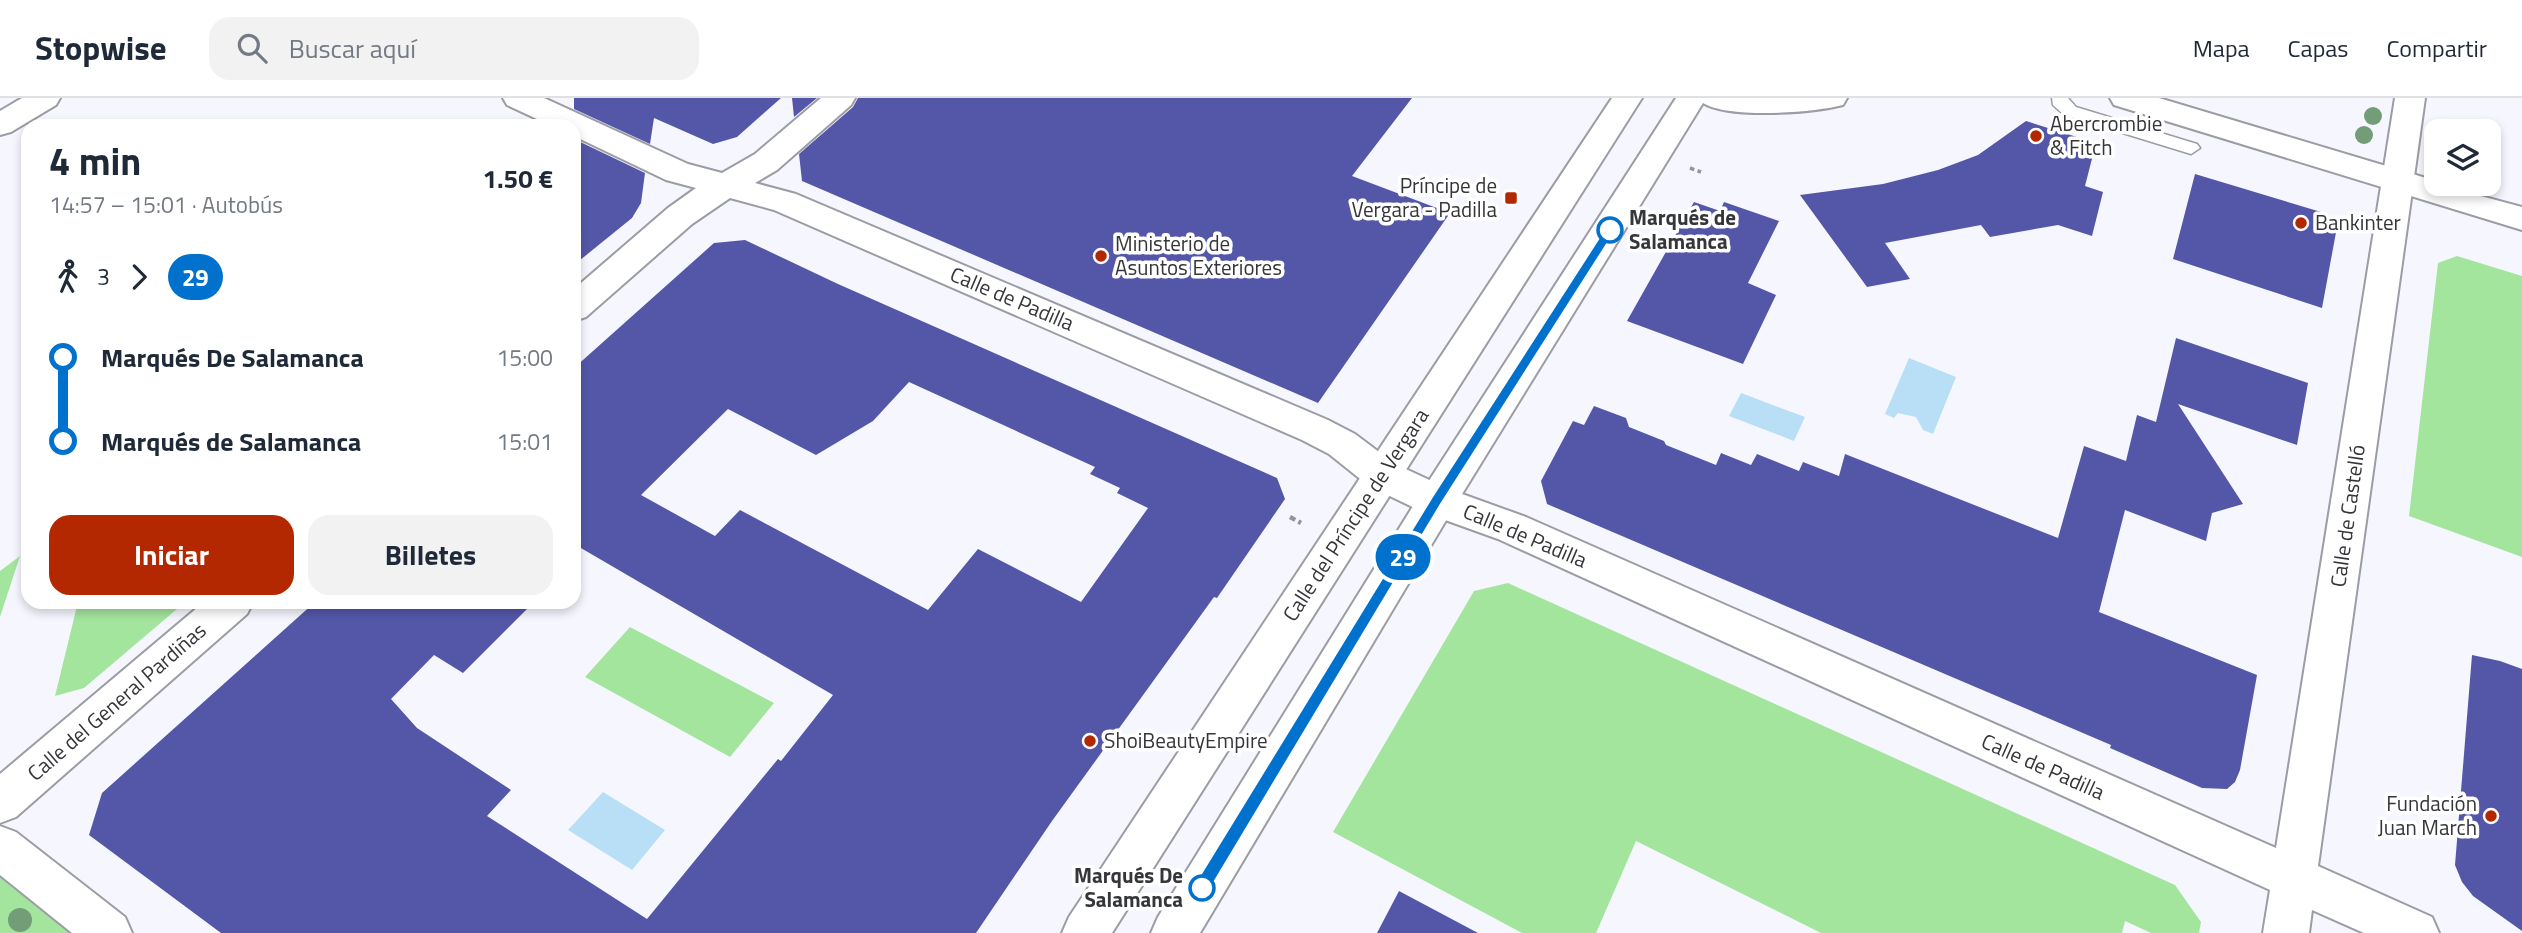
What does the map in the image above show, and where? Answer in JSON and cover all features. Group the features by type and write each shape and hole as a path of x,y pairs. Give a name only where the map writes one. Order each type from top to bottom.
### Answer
{"street":[{"path":"0,125 45,98"},
{"name":"Calle de Padilla","path":"519,98 564,119"},
{"path":"581,302 680,216 766,162 840,98"},
{"name":"Calle del Príncipe de Vergara","path":"1085,933 1627,98"},
{"path":"1174,933 1437,500 1690,98"},
{"path":"1716,98 1746,103 1786,103 1832,98"},
{"path":"2125,98 2522,219"},
{"name":"Calle de Castelló","path":"2286,933 2410,98"},
{"name":"Calle de Padilla","path":"581,127 677,172 785,202 1315,430 1342,444 1382,475 1437,500 1512,528 2416,933"},
{"name":"Calle del General Pardiñas","path":"0,802 225,609"},
{"path":"0,847 109,933"}],"lane":[{"path":"2060,98 2059,102 2070,111 2191,148"}],"green space":[{"path":"2457,256 2522,276 2522,557 2409,516 2438,263"},
{"path":"20,556 0,617 0,571"},
{"path":"1508,583 2175,885 2201,922 2199,933 2151,933 2125,921 2122,933 1821,933 1636,841 1596,933 1522,933 1333,832 1474,591"},
{"path":"76,609 177,609 84,688 55,696"},
{"path":"630,627 774,703 730,757 585,677"},
{"path":"0,877 70,933 0,933"}],"water":[{"path":"1909,358 1956,377 1933,434 1923,430 1916,417 1898,413 1894,418 1885,414"},
{"path":"1741,393 1805,417 1794,441 1729,416"},
{"path":"603,792 665,830 632,870 568,830"}],"building":[{"path":"574,98 781,98 737,137 713,144 654,118 650,144 574,109"},
{"path":"792,98 817,98 794,117"},
{"name":"Ministerio de Asuntos Exteriores","path":"858,98 1412,98 1352,176 1450,213 1318,403 802,181 799,154 853,107"},
{"path":"2026,121 2096,143 2085,186 2103,192 2092,236 2058,225 1990,237 1981,225 1885,243 1910,279 1867,287 1800,195 1883,184 1938,170 1978,155"},
{"path":"581,142 645,173 641,203 632,218 581,259"},
{"path":"2195,174 2321,212 2337,227 2322,308 2173,259"},
{"path":"1694,202 1720,211 1724,202 1779,221 1748,283 1776,295 1743,364 1627,321"},
{"path":"745,240 838,284 1277,478 1285,499 1217,598 1214,597 1052,821 976,933 221,933 89,835 102,793 307,609 527,609 463,673 434,655 391,699 417,728 511,790 487,816 647,919 778,759 781,761 833,695 581,548 581,362 714,243","holes":["909,382 1095,467 1090,474 1120,488 1117,493 1148,508 1081,602 978,549 928,610 740,510 715,536 641,495 728,409 816,455 873,421"]},
{"path":"2176,338 2308,383 2297,445 2178,404 2243,504 2212,513 2206,541 2125,510 2099,612 2257,675 2240,770 2235,782 2227,789 2202,788 2110,748 2111,745 1547,504 1541,481 1573,421 1584,425 1594,406 1626,418 1629,427 1664,441 1666,445 1716,465 1721,453 1751,465 1757,454 1799,471 1803,462 1839,476 1845,454 2058,538 2084,446 2126,461 2137,415 2156,422"},
{"name":"Fundación Juan March","path":"2472,655 2522,669 2522,931 2473,896 2462,882 2455,865"},
{"path":"1399,891 1478,933 1377,933"}],"bus line":[{"name":"29","path":"1202,888 1437,500 1610,230"}],"place":[{"name":"Abercrombie & Fitch","path":"2036,136"},
{"name":"Príncipe de Vergara - Padilla","path":"1511,198"},
{"name":"Bankinter","path":"2301,223"},
{"name":"Marqués de Salamanca","path":"1610,230"},
{"name":"Ministerio de Asuntos Exteriores","path":"1101,256"},
{"name":"ShoiBeautyEmpire","path":"1090,741"},
{"name":"Fundación Juan March","path":"2491,816"},
{"name":"Marqués De Salamanca","path":"1202,888"}]}
